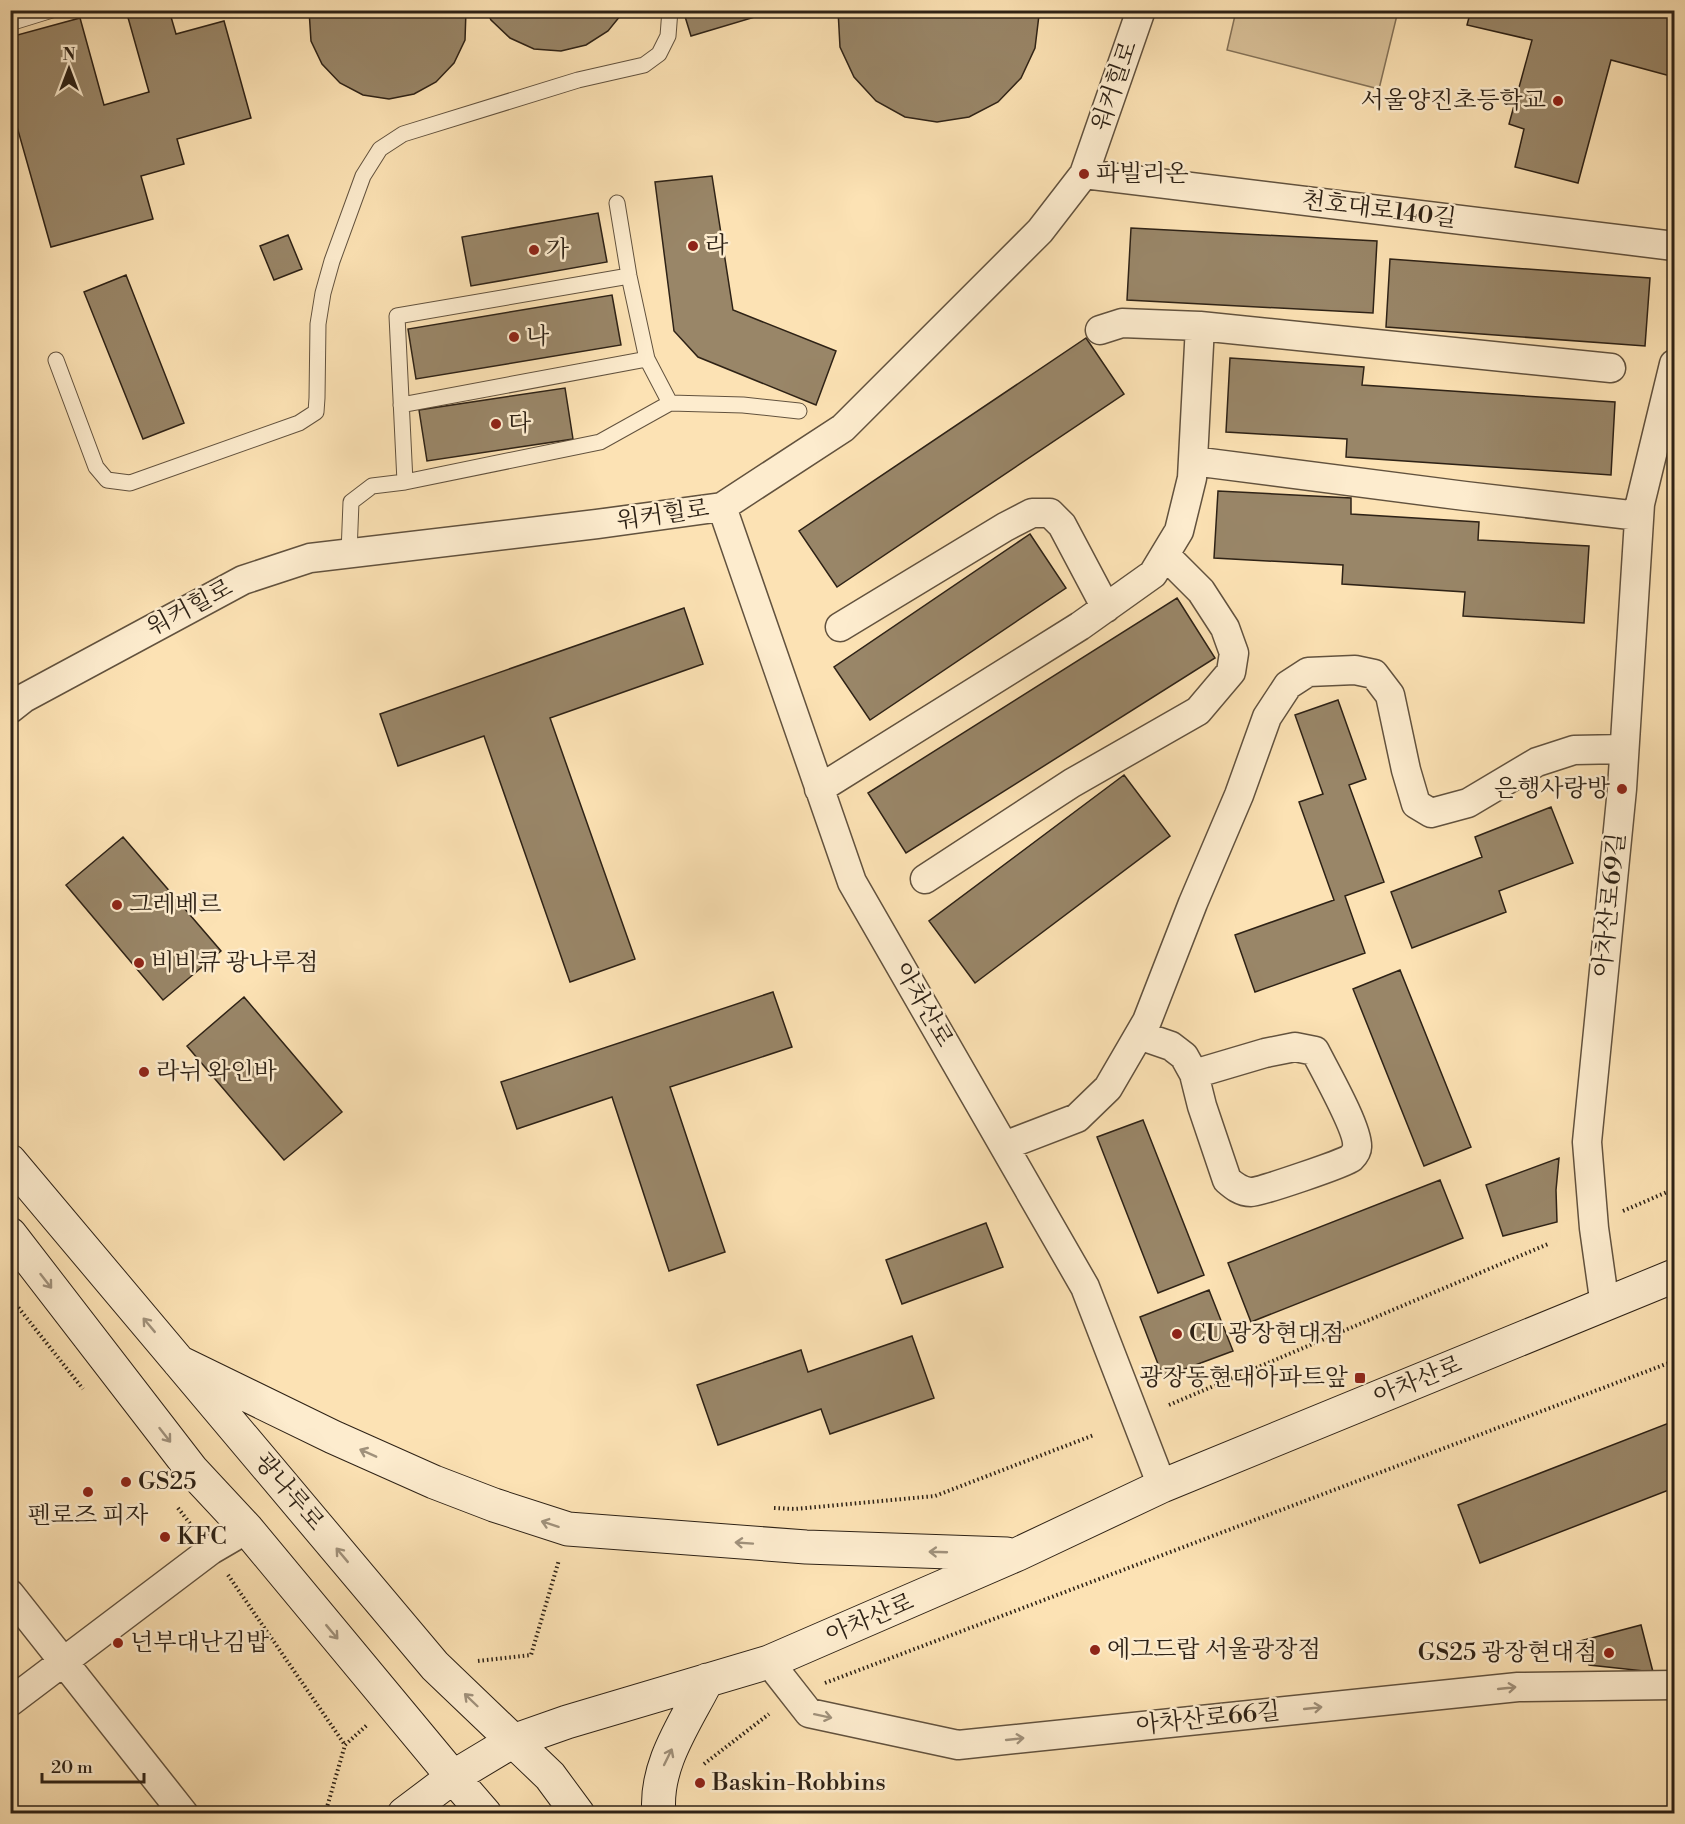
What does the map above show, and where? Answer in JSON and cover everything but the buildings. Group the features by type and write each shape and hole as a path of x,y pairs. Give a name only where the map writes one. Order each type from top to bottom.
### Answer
{"main road":[{"name":"광나루로","path":"10,1161 435,1666 550,1776 578,1814"},
{"path":"10,1234 192,1470 247,1529 485,1814"},
{"name":"아차산로","path":"404,1814 453,1777 513,1741 567,1722 769,1662 1018,1554 1162,1486 1674,1276"},
{"path":"179,1362 333,1437 434,1482 494,1505 568,1529 806,1547 1018,1554"},
{"path":"659,1814 658,1798 664,1765 707,1680"}],"street":[{"name":"워커힐로","path":"10,709 24,698 243,580 310,558 722,507 843,428 1040,231 1084,174 1141,10"},
{"name":"천호대로140길","path":"1084,174 1674,246"},
{"path":"1100,330 1122,323 1200,326 1611,368"},
{"path":"819,789 1070,632 1153,574 1179,531 1192,478 1200,326"},
{"name":"아차산로69길","path":"1605,1306 1594,1228 1587,1143 1624,749 1640,504 1674,364"},
{"path":"1193,461 1640,516"},
{"name":"아차산로","path":"722,507 852,882 1085,1287 1162,1486"},
{"path":"840,627 1032,513 1050,513 1062,525 1106,608"},
{"path":"925,879 1072,783 1198,711 1231,672 1234,653 1225,628 1201,591 1165,555"},
{"path":"1004,1146 1077,1118 1108,1088 1147,1021 1193,903 1239,795 1267,717 1288,685 1308,672 1355,670 1374,674 1390,695 1406,770 1416,804 1431,813 1468,803 1537,762 1575,750 1624,749"},
{"path":"1139,1035 1171,1046 1184,1056 1194,1074 1202,1106 1227,1180 1236,1188 1251,1192 1283,1183 1350,1159 1357,1150 1357,1137 1315,1051 1295,1047 1265,1053 1194,1074"},
{"path":"10,1702 211,1550 247,1529"},
{"path":"10,1594 184,1814"},
{"name":"아차산로66길","path":"769,1662 809,1713 958,1745 1518,1687 1674,1685"}],"lane":[{"path":"10,23 52,10"},
{"path":"56,360 96,467 107,480 130,483 299,423 316,412 318,324 323,293 332,261 363,176 380,149 403,134 578,80 644,65 659,54 669,36 670,10"},
{"path":"617,203 629,276 647,359 670,403"},
{"path":"405,482 397,316 629,276"},
{"path":"401,405 647,359"},
{"path":"349,553 351,502 372,486 405,482 600,442 670,403 743,405 799,411"}],"path":[{"path":"1621,1212 1674,1189"},
{"path":"1169,1405 1548,1244"},
{"path":"10,1298 85,1391"},
{"path":"702,1765 795,1694 1674,1361"},
{"path":"772,1508 795,1509 934,1496 1094,1435"},
{"path":"174,1503 211,1550 345,1745 325,1814"},
{"path":"531,1655 568,1529"}],"shaded area":[{"path":"1236,11 1398,11 1379,89 1227,50"}],"place":[{"name":"서울양진초등학교","path":"1558,101"},
{"name":"파빌리온","path":"1084,174"},
{"name":"라","path":"693,246"},
{"name":"가","path":"534,250"},
{"name":"나","path":"514,337"},
{"name":"다","path":"496,424"},
{"name":"은행사랑방","path":"1622,789"},
{"name":"그레베르","path":"117,905"},
{"name":"비비큐 광나루점","path":"139,963"},
{"name":"라뉘 와인바","path":"144,1072"},
{"name":"CU 광장현대점","path":"1177,1334"},
{"name":"광장동현대아파트앞","path":"1360,1378"},
{"name":"GS25","path":"126,1482"},
{"name":"펜로즈 피자","path":"88,1492"},
{"name":"KFC","path":"165,1537"},
{"name":"넌부대난김밥","path":"118,1643"},
{"name":"에그드랍 서울광장점","path":"1095,1650"},
{"name":"GS25 광장현대점","path":"1609,1653"},
{"name":"Baskin-Robbins","path":"700,1783"}]}
